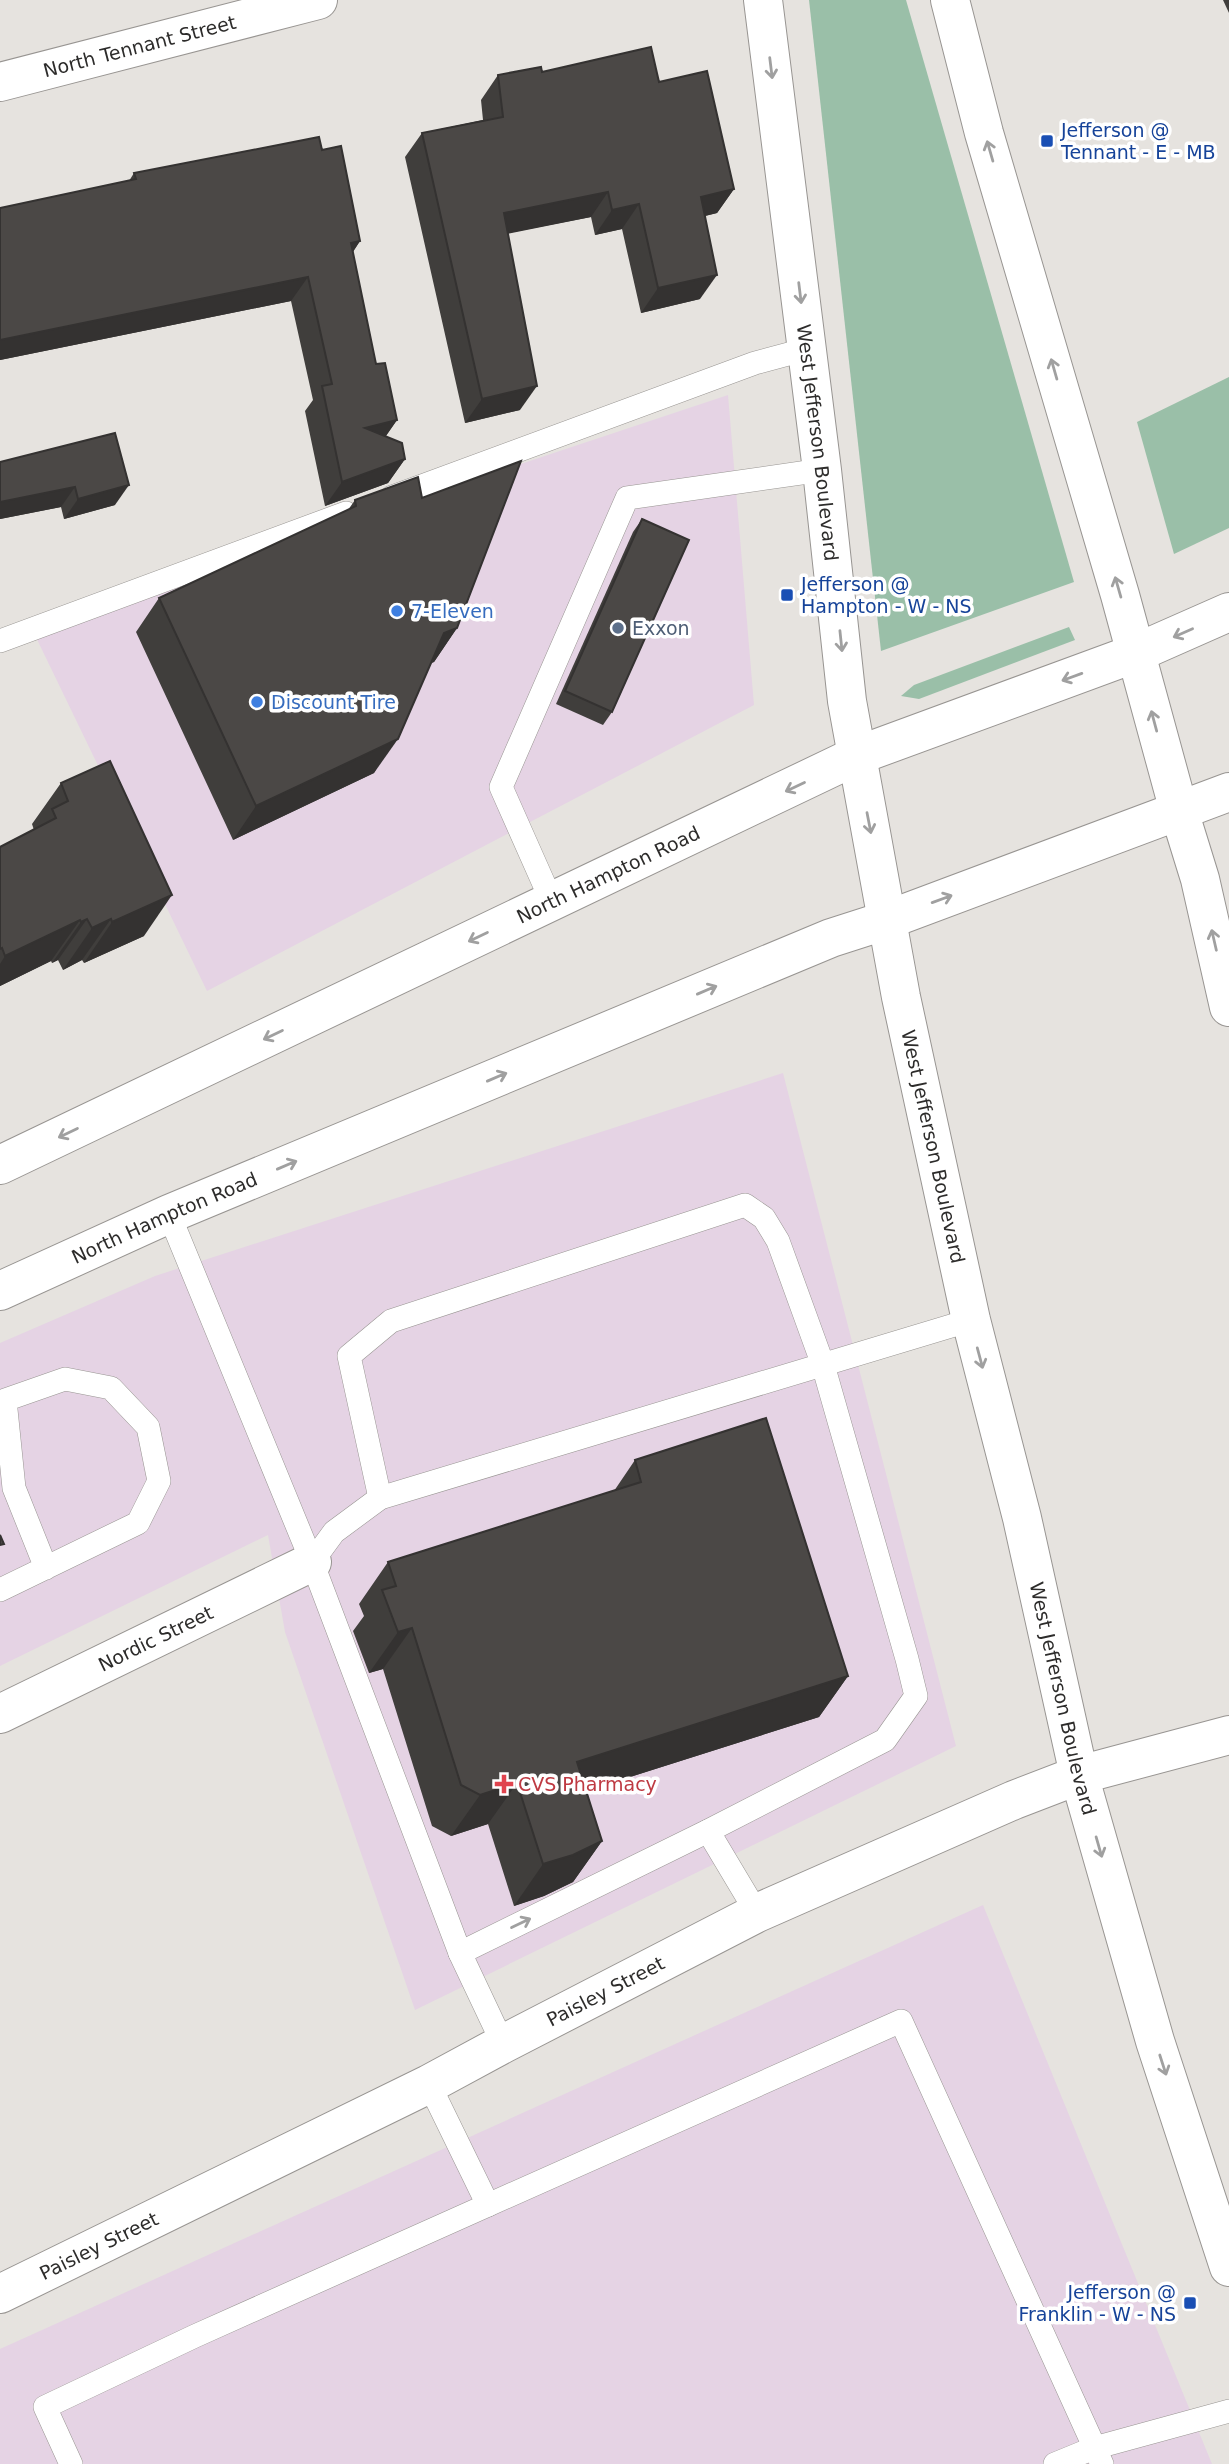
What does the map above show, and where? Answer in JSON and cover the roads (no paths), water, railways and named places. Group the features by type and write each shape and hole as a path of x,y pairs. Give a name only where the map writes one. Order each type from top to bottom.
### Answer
{"main road":[{"name":"North Tennant Street","path":"0,82 256,7 318,0"},
{"name":"West Jefferson Boulevard","path":"763,0 822,470 847,701 901,997 971,1320 1022,1518 1079,1775 1155,2041 1229,2267"},
{"path":"950,0 984,133 1200,879 1229,1007"},
{"name":"North Hampton Road","path":"0,1165 856,756 1136,653 1229,612"},
{"name":"North Hampton Road","path":"0,1291 169,1214 831,938 887,920 1229,792"},
{"name":"Nordic Street","path":"0,1714 312,1562"},
{"name":"Paisley Street","path":"0,2294 429,2084 503,2043 757,1913 1014,1800 1079,1775 1229,1735"}],"lane":[{"path":"0,640 755,363 807,349"},
{"path":"552,902 502,788 626,498 822,470"},
{"path":"380,1498 349,1356 369,1338 391,1321 745,1205 764,1218 778,1241 823,1365 916,1696 885,1740 460,1953"},
{"path":"169,1214 312,1562 460,1953 503,2043"},
{"path":"312,1562 334,1532 380,1498 971,1320"},
{"path":"0,1590 46,1568 138,1523 159,1481 148,1427 110,1388 65,1379 2,1397 14,1488 46,1568"},
{"path":"708,1831 757,1913"},
{"path":"71,2464 45,2407 207,2331 901,2021 1098,2456"},
{"path":"429,2084 488,2205"},
{"path":"1055,2464 1098,2456 1229,2411"}],"place":[{"name":"Jefferson @ Tennant - E - MB","path":"1047,141"},
{"name":"Jefferson @ Hampton - W - NS","path":"787,595"},
{"name":"7-Eleven","path":"397,611"},
{"name":"Exxon","path":"618,628"},
{"name":"Discount Tire","path":"257,702"},
{"name":"CVS Pharmacy","path":"504,1784"},
{"name":"Jefferson @ Franklin - W - NS","path":"1190,2303"}]}
